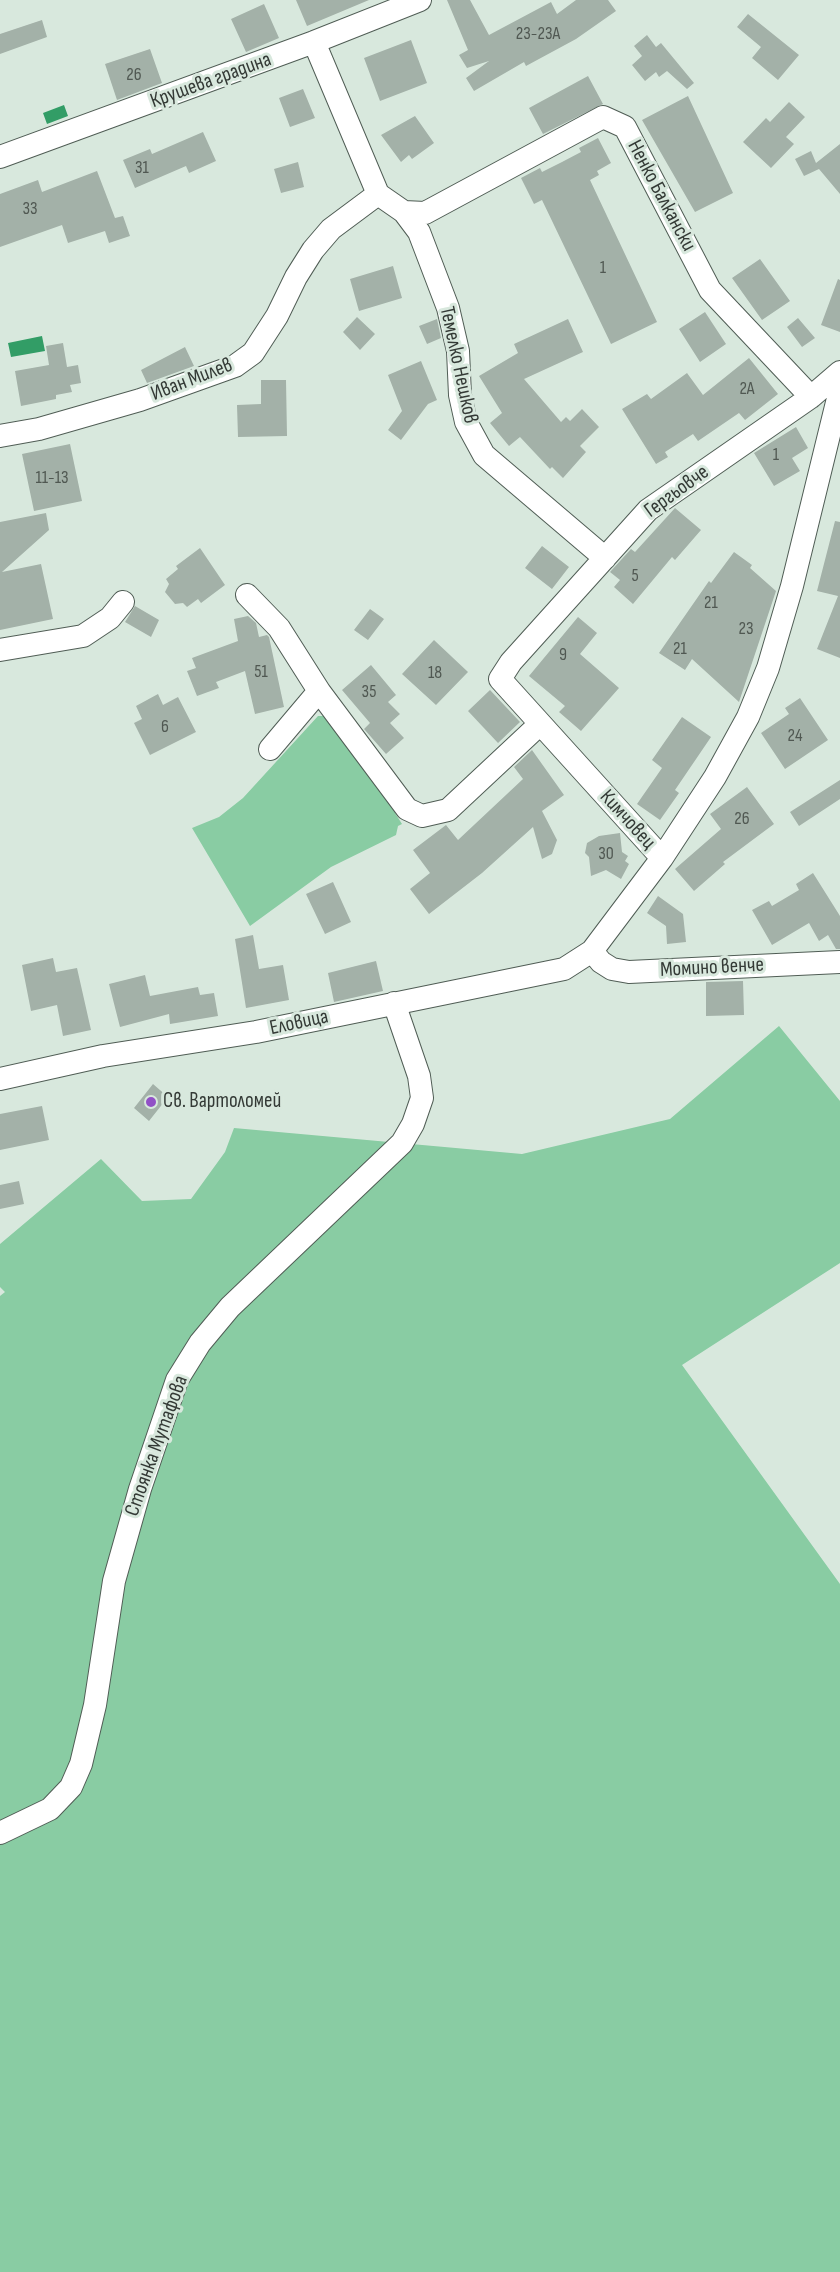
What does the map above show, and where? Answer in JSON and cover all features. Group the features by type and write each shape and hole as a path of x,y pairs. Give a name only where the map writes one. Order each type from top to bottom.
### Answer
{"street":[{"name":"Крушева градина","path":"0,157 314,42 420,0"},
{"path":"314,42 378,194"},
{"name":"Ненко Балкански","path":"404,212 425,213 603,117 625,127 710,290 811,398"},
{"name":"Темелко Нешков","path":"378,194 404,212 419,232 448,308 458,351 460,395 466,422 484,455 605,558"},
{"name":"Иван Милев","path":"0,436 39,429 140,400 235,366 253,353 277,316 296,277 313,250 331,230 378,194"},
{"name":"Гергьовче","path":"511,662 648,510 811,398 840,372"},
{"name":"Кимчовец","path":"511,662 500,679 662,858 715,777 748,717 768,668 792,586 840,390"},
{"path":"247,595 279,628 319,691 407,809 422,816 448,810 540,724"},
{"path":"0,650 83,636 110,618 123,602"},
{"path":"270,749 319,691"},
{"path":"592,951 662,858"},
{"name":"Момино венче","path":"592,951 601,962 612,969 629,972 840,962"},
{"name":"Еловица","path":"0,1079 103,1056 256,1032 564,969 592,951"},
{"name":"Стоянка Мутафова","path":"0,1833 50,1809 71,1786 81,1764 95,1705 114,1581 140,1489 177,1380 200,1343 231,1307 402,1143 413,1124 422,1098 419,1076 394,1003"}],"shaded area":[{"path":"64,105 68,116 47,124 43,113"},
{"path":"42,336 45,351 11,357 8,343"},
{"path":"318,716 331,716 399,811 395,813 402,824 398,826 396,835 331,867 250,926 192,828 219,817 243,798"},
{"path":"779,1026 840,1101 840,1263 682,1365 840,1584 840,2272 0,2272 0,1296 5,1292 0,1287 0,1244 101,1159 142,1201 191,1199 225,1152 234,1128 522,1154 670,1119"}],"building":[{"path":"296,0 369,0 307,26"},
{"path":"447,0 470,0 489,35 551,2 557,14 576,0 608,0 616,11 576,39 526,66 524,62 474,91 466,78 489,61 467,68 459,55 468,50"},
{"path":"264,4 279,38 246,52 231,19"},
{"path":"748,14 799,55 778,80 752,58 761,47 737,27"},
{"path":"42,20 47,37 0,54 0,34"},
{"path":"647,35 656,47 661,43 694,83 687,89 667,71 659,77 656,72 645,81 632,65 642,56 634,46"},
{"path":"411,40 427,83 380,101 364,58"},
{"path":"150,49 162,83 117,100 105,64"},
{"path":"588,76 603,104 543,134 529,108"},
{"path":"303,89 315,118 290,127 279,98"},
{"path":"688,96 733,193 695,212 642,120"},
{"path":"789,102 805,117 786,137 794,144 771,168 743,142 766,118 770,122"},
{"path":"415,116 434,143 412,159 409,155 401,162 381,135"},
{"path":"203,132 216,161 189,173 186,166 135,188 123,160 150,149 152,154"},
{"path":"598,138 611,163 597,171 599,175 590,180 657,322 611,344 542,200 534,204 521,178 540,168 542,172 562,162 581,152 579,148"},
{"path":"840,144 840,194 819,169 804,176 795,159 811,151 816,163"},
{"path":"298,162 304,187 281,193 274,169"},
{"path":"97,171 115,218 123,216 130,236 109,243 105,231 68,243 62,225 0,247 0,194 38,180 42,192"},
{"path":"760,259 790,301 762,320 732,278"},
{"path":"393,266 402,298 359,311 350,279"},
{"path":"838,279 840,280 840,332 821,325"},
{"path":"705,312 726,344 700,362 679,329"},
{"path":"357,317 375,334 360,350 343,332"},
{"path":"798,318 815,338 802,347 787,327"},
{"path":"437,319 441,338 427,344 419,326"},
{"path":"568,319 583,352 524,379 561,422 566,417 570,421 582,409 599,427 580,446 586,452 563,478 552,467 550,469 520,437 509,446 490,423 502,413 479,376 518,353 514,344"},
{"path":"63,343 67,367 78,365 81,383 70,385 72,392 56,395 56,399 21,406 15,371 49,365 46,346"},
{"path":"185,347 194,366 147,383 141,370"},
{"path":"749,358 778,394 745,420 739,413 698,441 693,434 665,452 668,457 656,464 622,409 647,394 651,399 687,373 703,395"},
{"path":"421,361 437,400 428,404 401,440 388,430 402,411 388,375"},
{"path":"261,380 286,380 287,436 238,437 237,405 261,404"},
{"path":"796,427 808,448 792,458 800,471 774,486 754,453"},
{"path":"70,444 82,501 34,511 22,454"},
{"path":"675,508 701,530 675,560 672,557 633,604 614,587 620,580 610,572 631,549 635,552"},
{"path":"46,513 49,530 2,572 41,564 53,619 0,630 0,522"},
{"path":"835,521 840,522 840,658 817,649 838,596 817,591"},
{"path":"542,546 569,567 552,589 525,568"},
{"path":"200,548 225,585 201,603 198,599 187,607 183,603 175,604 165,592 169,584 166,579 178,569 176,566"},
{"path":"734,552 752,565 750,568 776,591 739,702 692,659 685,670 659,653 709,581 711,583"},
{"path":"135,606 159,620 151,637 125,622"},
{"path":"370,609 384,619 368,640 354,630"},
{"path":"248,616 256,623 259,637 267,635 269,637 284,707 255,714 245,671 216,682 219,688 197,696 187,671 196,668 192,658 238,641 234,619"},
{"path":"578,617 597,633 580,654 619,688 581,731 559,712 565,706 529,676"},
{"path":"434,640 468,672 436,705 402,674"},
{"path":"371,665 396,695 388,702 400,714 390,723 404,738 386,754 364,729 370,723 342,690"},
{"path":"490,690 520,722 498,743 468,711"},
{"path":"158,694 163,705 178,697 196,732 150,755 134,723 142,719 136,706"},
{"path":"800,698 828,740 785,769 761,733 789,714 785,708"},
{"path":"682,717 711,737 675,790 679,793 660,820 637,804 662,768 652,760"},
{"path":"532,750 564,795 542,811 557,840 552,854 542,859 533,827 482,873 429,914 410,889 430,873 413,850 446,825 458,840 523,779 514,767"},
{"path":"840,780 840,799 799,826 790,812"},
{"path":"747,787 774,824 723,862 725,864 694,891 675,869 721,829 710,814"},
{"path":"620,833 622,852 628,856 625,861 629,864 621,879 606,870 591,876 589,857 585,853 587,843 599,836"},
{"path":"813,873 840,916 840,949 836,949 828,935 819,941 809,923 772,945 752,910 769,901 772,906 799,890 796,884"},
{"path":"333,882 351,922 325,934 306,894"},
{"path":"658,896 683,914 686,942 667,944 666,926 647,913"},
{"path":"253,935 259,969 283,965 289,1000 246,1008 235,939"},
{"path":"53,958 56,972 77,968 91,1030 63,1036 57,1005 31,1011 22,965"},
{"path":"376,961 383,991 334,1002 328,973"},
{"path":"145,975 150,996 198,987 200,995 214,993 218,1016 170,1024 169,1014 120,1027 109,984"},
{"path":"743,981 744,1015 706,1016 706,982"},
{"name":"Св. Вартоломей","path":"153,1084 168,1097 149,1121 134,1108"},
{"path":"42,1106 49,1140 0,1150 0,1114"},
{"path":"19,1181 24,1204 0,1209 0,1185"}],"place":[{"name":"Св. Вартоломей","path":"151,1102"}]}
